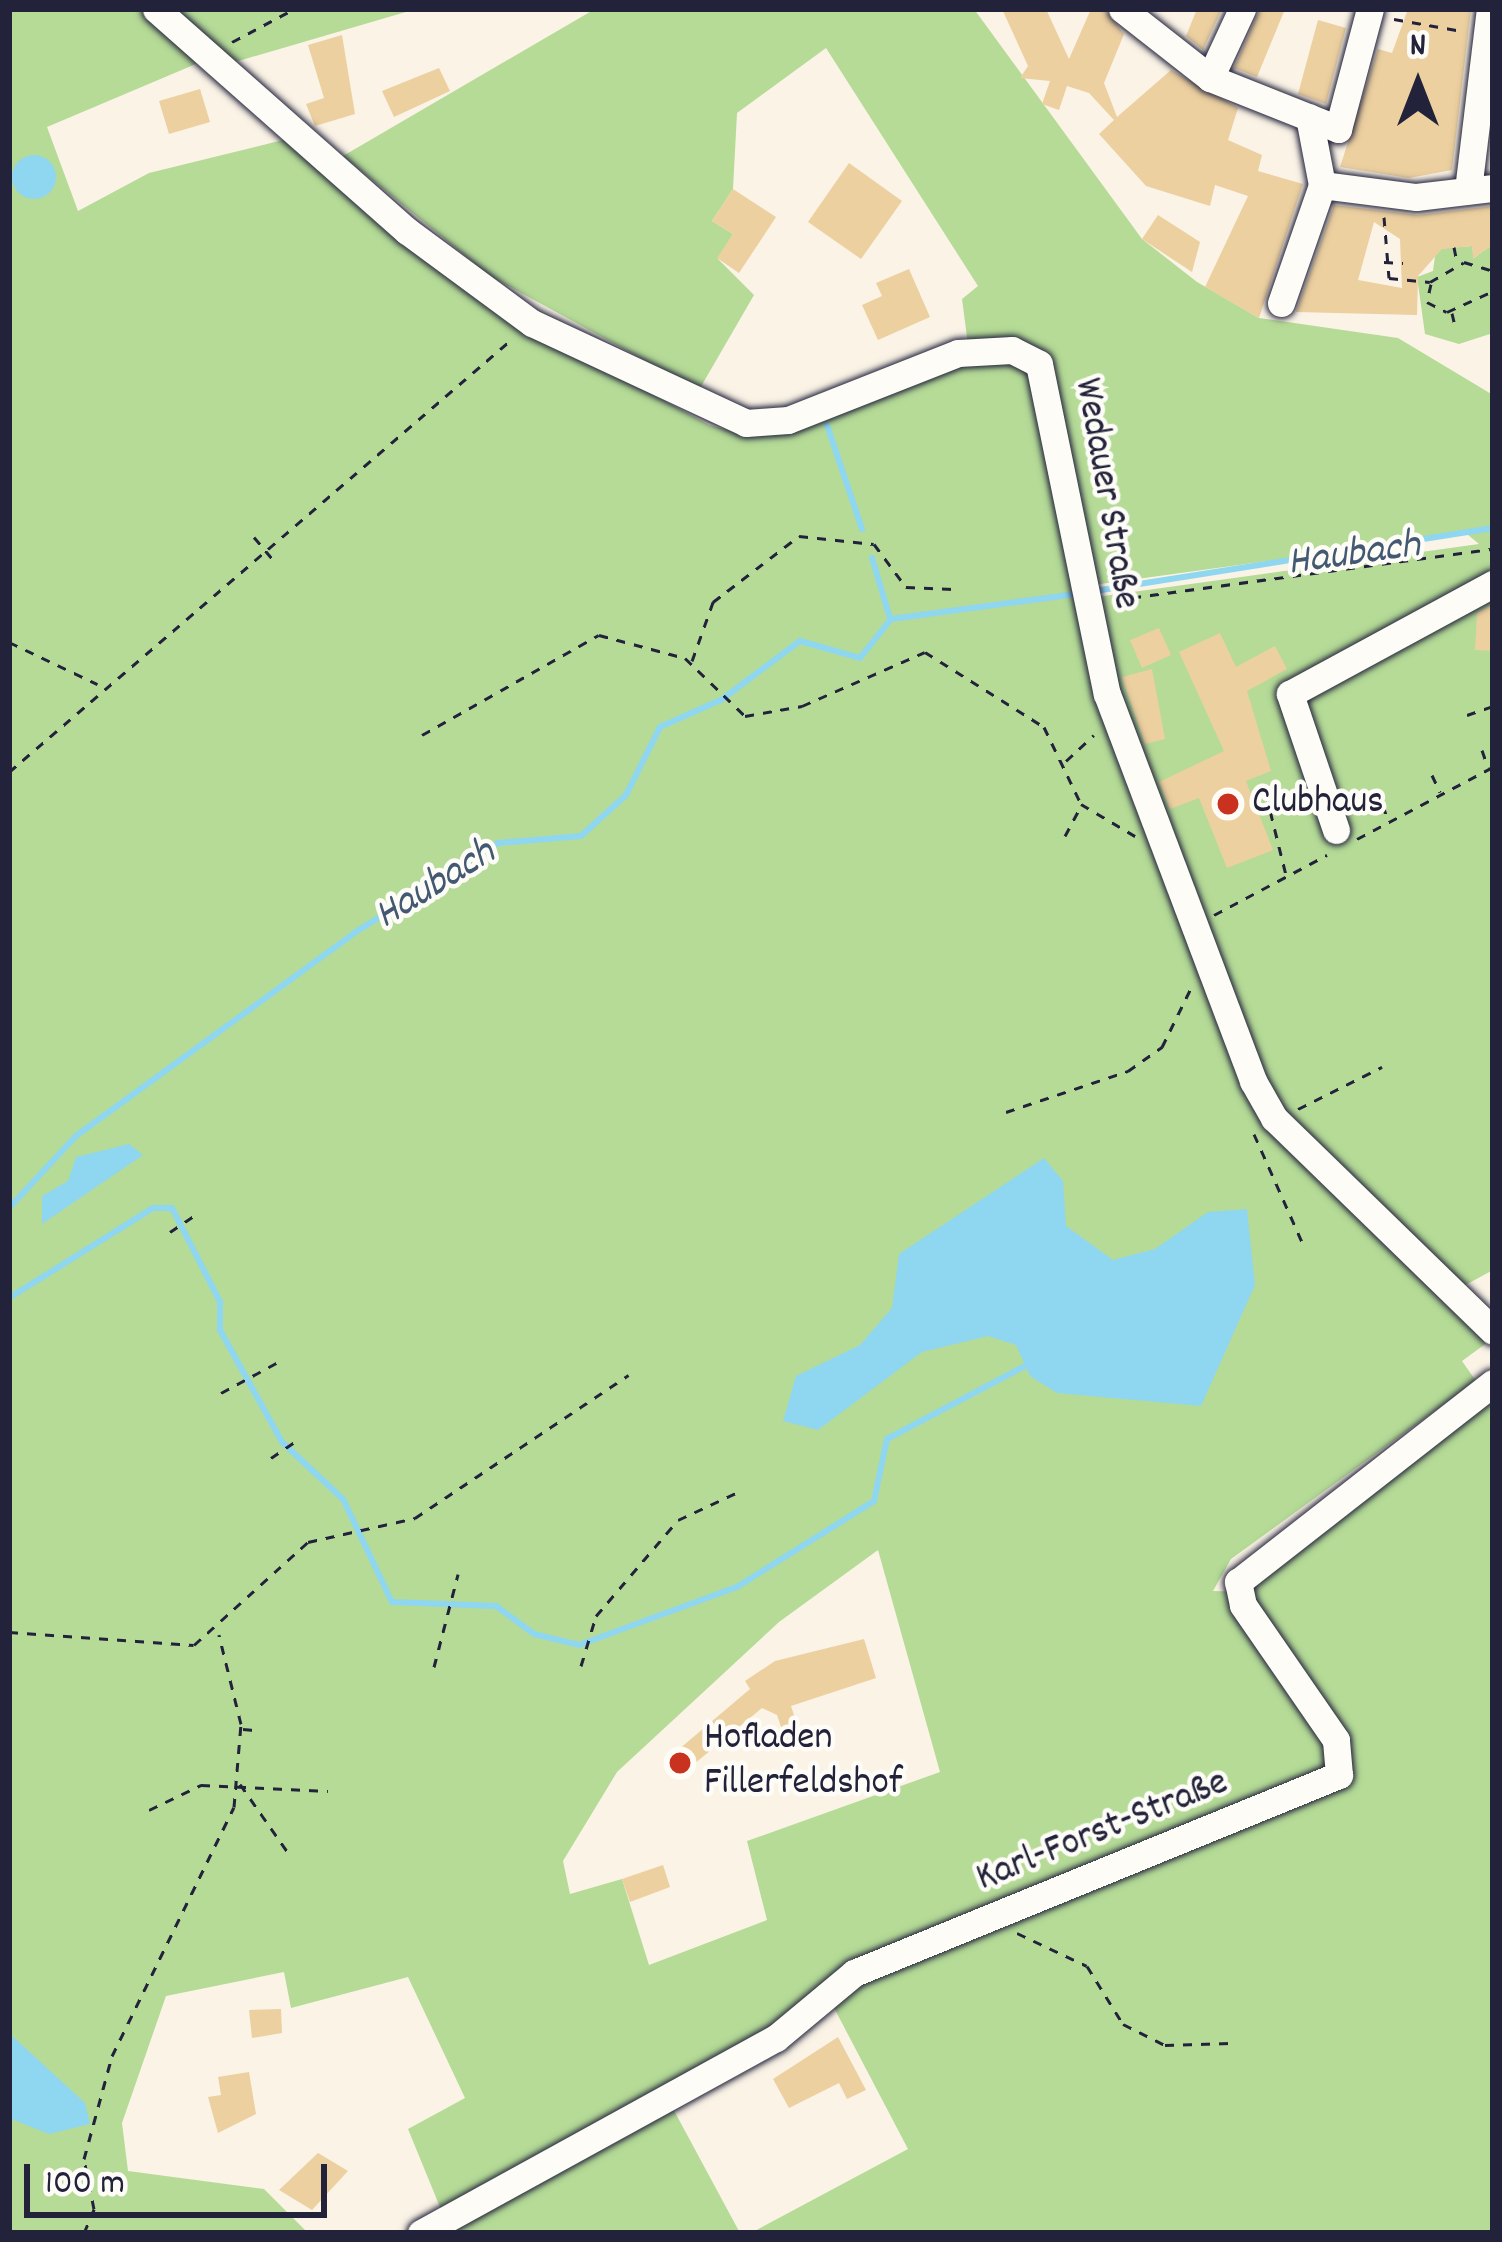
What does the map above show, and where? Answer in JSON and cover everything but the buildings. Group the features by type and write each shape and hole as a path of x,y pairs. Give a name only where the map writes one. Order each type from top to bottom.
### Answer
{"street":[{"name":"Wedauer Straße","path":"157,9 532,323 746,423 788,420 958,353 1012,350 1052,385 1081,594 1115,716 1261,1119 1493,1331"},
{"path":"1122,9 1210,78 1338,129 1370,12"},
{"path":"1210,78 1242,9"},
{"path":"1322,185 1382,194 1480,189 1487,22"},
{"path":"1281,303 1322,185 1309,117"},
{"path":"1336,830 1290,694 1493,584"},
{"name":"Karl-Forst-Straße","path":"421,2233 776,2038 854,1973 1339,1775 1336,1740 1243,1606 1238,1582 1493,1383"}],"path":[{"path":"210,56 294,9"},
{"path":"1370,12 1487,22"},
{"path":"1382,194 1382,262 1389,278 1430,282 1457,262"},
{"path":"1454,247 1457,262"},
{"path":"1382,262 1403,263"},
{"path":"1457,262 1493,271"},
{"path":"1430,282 1431,308 1451,311 1493,291"},
{"path":"1451,311 1454,326"},
{"path":"9,772 98,685 532,323"},
{"path":"692,663 713,602 799,536 874,544 907,587 953,589"},
{"path":"254,537 274,561"},
{"path":"1081,594 1493,549"},
{"path":"422,735 599,635 692,663 745,716 802,706 925,652 1044,727 1065,762 1081,804 1145,852"},
{"path":"9,641 98,685"},
{"path":"1467,715 1493,706"},
{"path":"1065,762 1115,716"},
{"path":"1482,750 1489,768"},
{"path":"1432,775 1441,794"},
{"path":"1276,791 1266,794 1286,877"},
{"path":"1065,836 1081,804"},
{"path":"1383,805 1389,822"},
{"path":"1006,1112 1128,1071 1162,1047 1195,980 1202,1000"},
{"path":"1302,1242 1261,1119 1382,1067"},
{"path":"170,1232 195,1215"},
{"path":"221,1393 278,1362"},
{"path":"9,1632 194,1646 219,1633 308,1542 415,1518 629,1375"},
{"path":"271,1458 298,1440"},
{"path":"580,1666 588,1657 592,1630 678,1520 738,1492"},
{"path":"434,1666 453,1616 458,1574"},
{"path":"84,2233 94,2209 84,2159 112,2056 238,1783 241,1729 219,1633"},
{"path":"241,1729 254,1730"},
{"path":"238,1783 289,1854"},
{"path":"149,1810 187,1787 238,1783 328,1792"},
{"path":"982,1921 1047,1939 1087,1966 1123,2024 1165,2045 1231,2043"}],"green space":[{"path":"9,9 416,9 211,69 203,61 47,127 78,211 149,173 283,140 536,331 709,425 754,437 970,360 962,299 978,286 826,48 737,113 733,189 712,221 733,234 718,259 754,295 699,390 490,276 343,156 595,9 974,9 1142,239 1197,282 1259,318 1398,338 1493,395 1493,1270 1460,1288 1488,1342 1462,1361 1476,1381 1231,1559 1213,1591 1252,1592 1258,1571 1493,1397 1493,2233 751,2233 908,2149 832,2004 442,2212 408,2129 465,2098 408,1977 291,2008 284,1972 166,1996 122,2123 128,2171 264,2189 308,2233 9,2233","holes":["1467,534 1479,544 1075,600 1071,588","878,1550 940,1772 747,1841 767,1920 649,1965 622,1879 570,1894 563,1861 617,1772 779,1622"]},
{"path":"1493,244 1493,333 1459,344 1425,334 1417,277 1433,271 1436,249 1472,246 1474,258"},
{"path":"671,2105 740,2233 447,2233"}],"water":[{"path":"34,155 49,162 56,177 49,192 34,199 19,192 12,177 19,162"},
{"path":"129,1144 143,1155 42,1224 42,1196 68,1181 76,1157"},
{"path":"1044,1158 1063,1181 1066,1226 1113,1260 1155,1249 1208,1212 1247,1209 1255,1285 1201,1406 1057,1393 1030,1376 1016,1345 988,1336 922,1352 818,1430 783,1421 796,1376 860,1345 892,1308 899,1254"},
{"path":"9,2033 85,2103 90,2124 49,2134 9,2118"}],"waterway":[{"path":"827,425 862,529"},
{"name":"Haubach","path":"1095,591 1493,528"},
{"path":"872,558 890,618"},
{"name":"Haubach","path":"9,1208 76,1136 354,933 498,843 581,836 626,795 660,727 721,700 800,641 860,658 891,619 1076,594"},
{"path":"9,1298 153,1208 172,1208 220,1302 220,1330 282,1442 343,1499 392,1602 496,1606 534,1634 579,1645 737,1587 874,1501 887,1439 1025,1366"}],"place":[{"name":"Clubhaus","path":"1228,804"},
{"name":"Hofladen Fillerfeldshof","path":"680,1763"}]}
